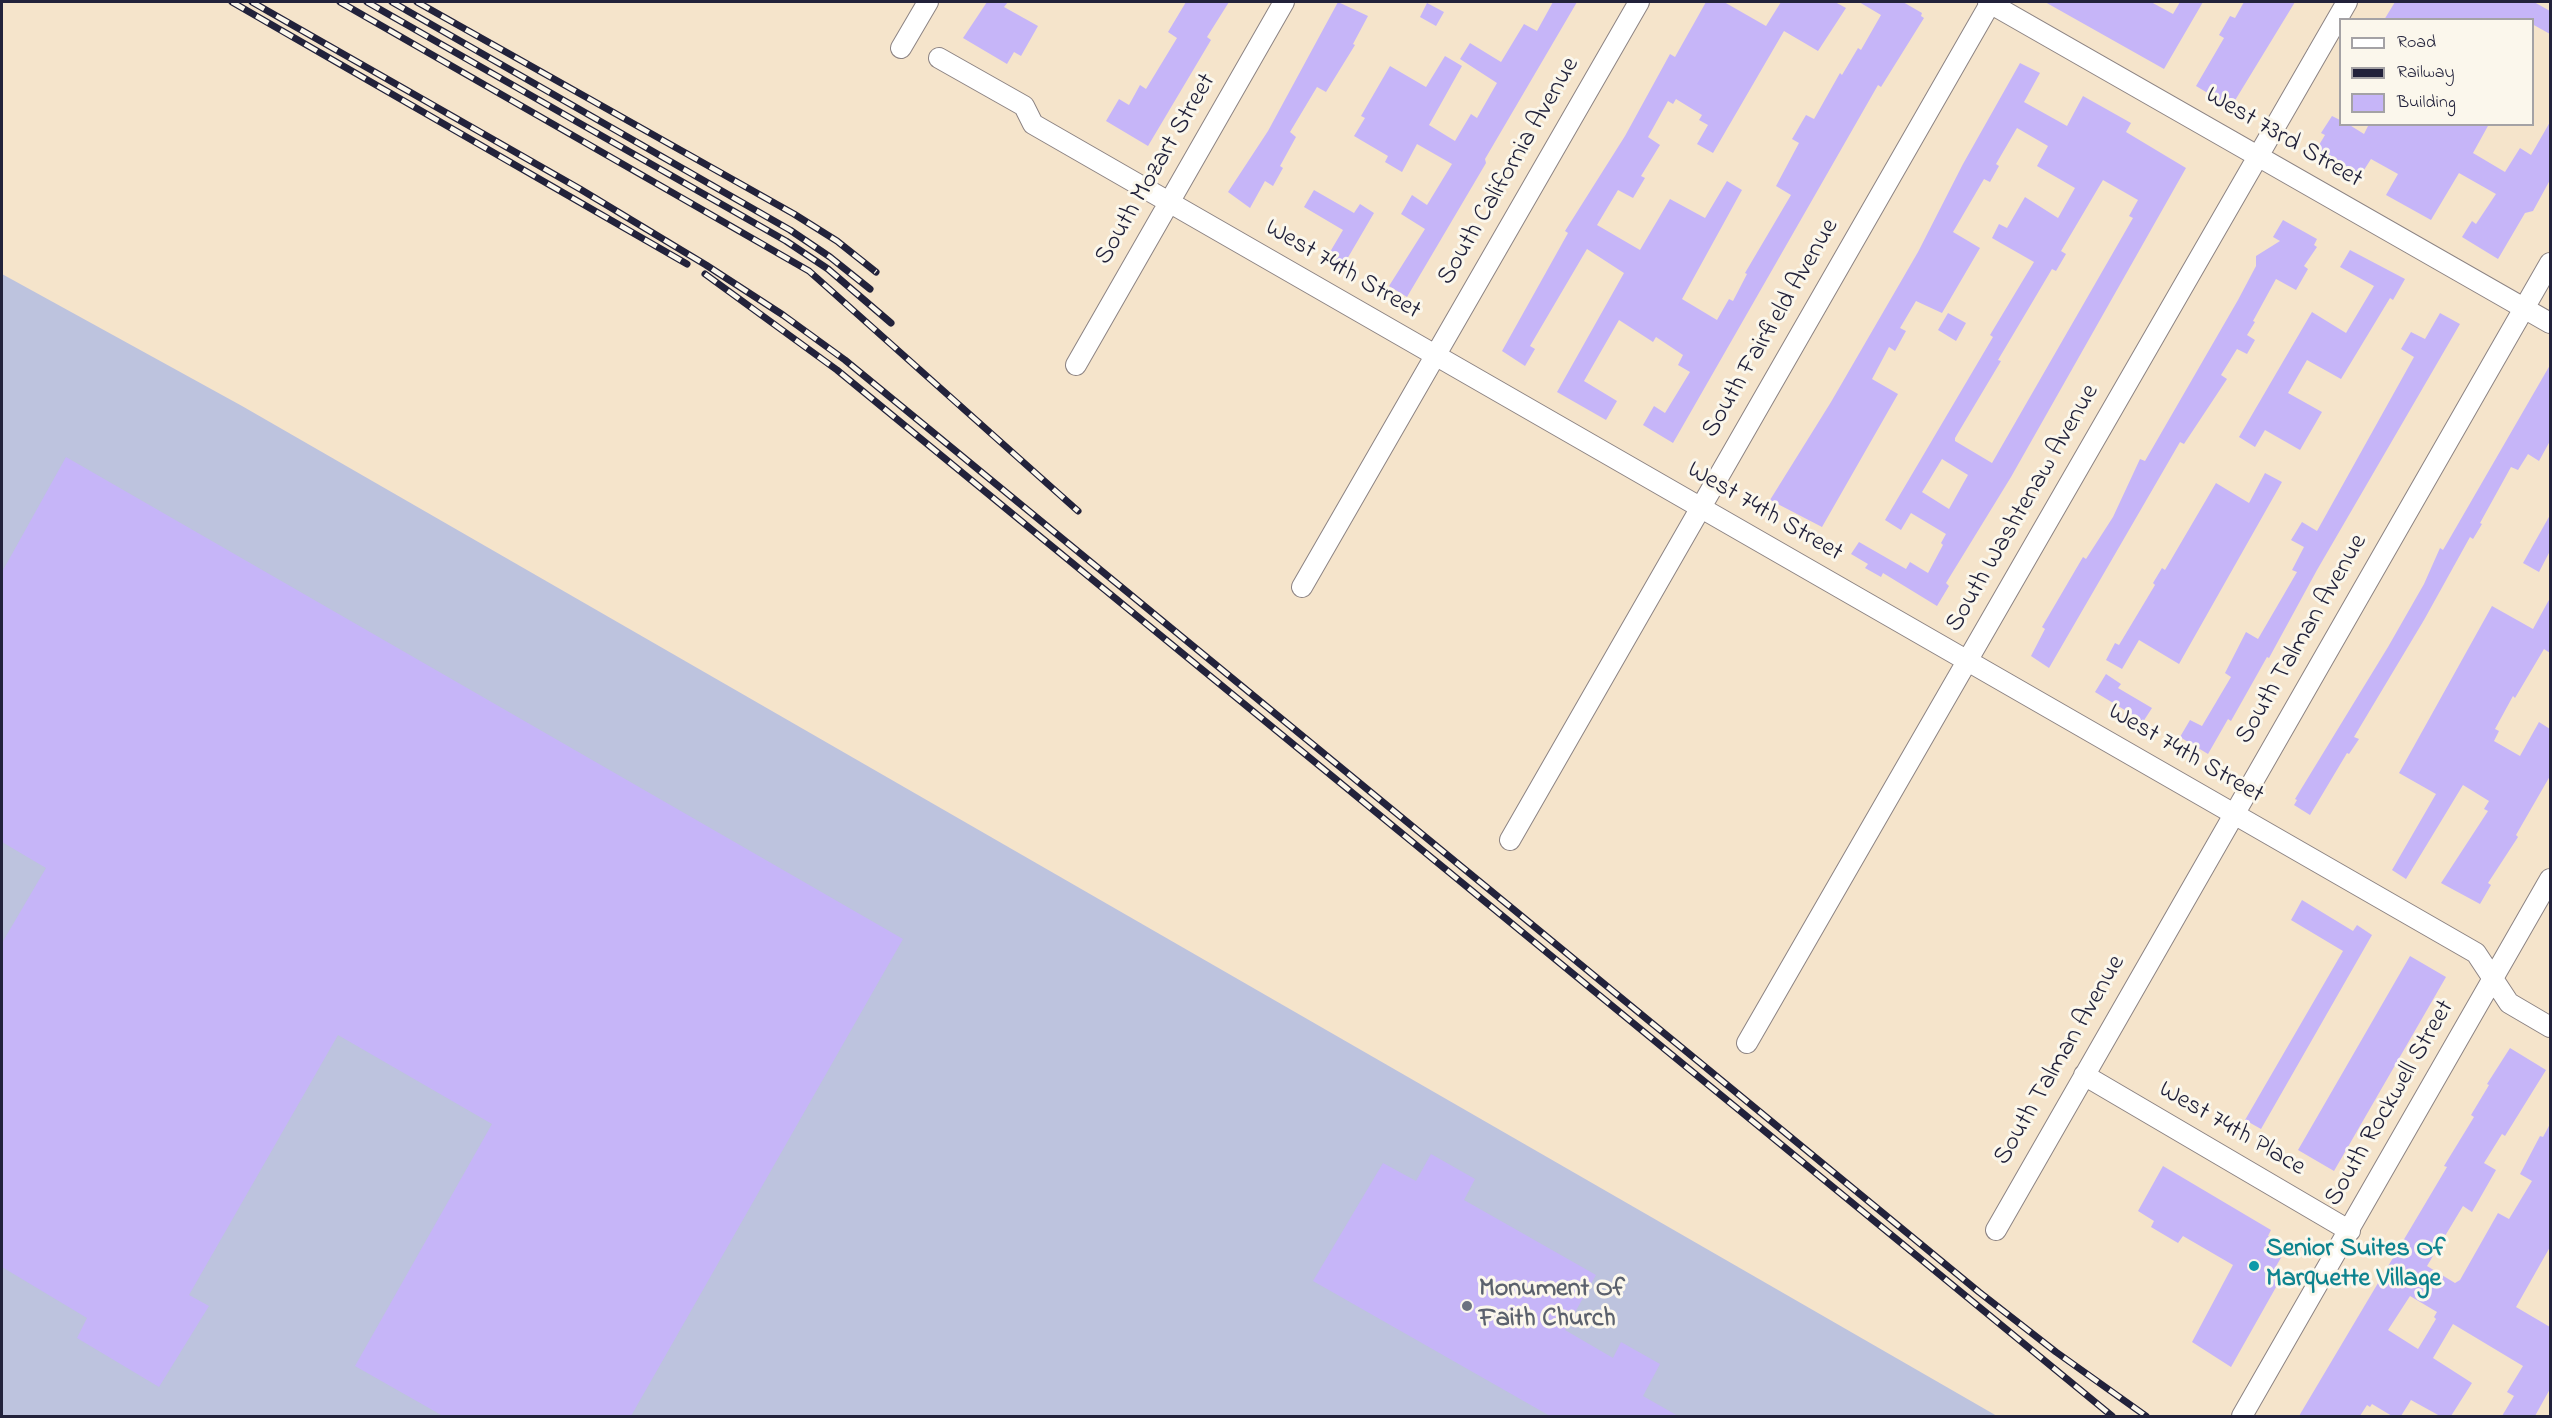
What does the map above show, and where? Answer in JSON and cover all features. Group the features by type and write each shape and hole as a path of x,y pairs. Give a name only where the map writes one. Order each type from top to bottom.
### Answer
{"street":[{"path":"901,48 928,2"},
{"name":"South Mozart Street","path":"1076,365 1284,2"},
{"name":"South California Avenue","path":"1302,587 1639,2"},
{"name":"West 73rd Street","path":"1990,2 2550,323"},
{"name":"South Fairfield Avenue","path":"1510,840 1990,2"},
{"name":"South Washtenaw Avenue","path":"1747,1043 2347,2"},
{"name":"West 74th Street","path":"939,58 1024,106 1033,124 2476,953 2509,1003 2550,1027"},
{"name":"South Talman Avenue","path":"1995,1230 2550,263"},
{"name":"South Rockwell Street","path":"2242,1416 2550,879"},
{"name":"West 74th Place","path":"2084,1075 2350,1231"}],"shaded area":[{"path":"2,274 242,406 1997,1416 2,1416"}],"building":[{"path":"987,2 1008,2 1004,7 1038,26 1021,56 1014,52 1007,64 963,38"},
{"path":"1186,2 1229,2 1207,37 1211,40 1148,146 1106,121 1119,99 1129,105 1140,85 1146,89 1177,38 1168,32"},
{"path":"1338,2 1368,16 1353,44 1355,45 1326,92 1317,87 1290,132 1296,137 1280,166 1283,168 1273,186 1265,181 1250,208 1228,192 1268,131"},
{"path":"1553,2 1577,2 1407,297 1389,286 1425,229 1401,214 1412,195 1427,205 1452,164 1417,144 1402,172 1385,162 1388,156 1354,136 1365,118 1361,116 1390,66 1426,87 1445,56 1462,66 1429,125 1455,141 1471,114 1477,118 1497,83 1460,59 1470,43 1501,62 1524,24 1537,31"},
{"path":"1706,2 1724,2 1766,26 1781,2 1835,2 1846,8 1818,51 1784,31 1713,153 1697,144 1708,125 1699,120 1702,115 1676,99 1673,104 1668,101 1648,137 1660,145 1641,176 1645,178 1633,198 1618,190 1597,225 1640,250 1670,199 1705,218 1727,181 1742,190 1682,299 1717,320 1729,299 1733,301 1747,274 1745,273 1791,195 1776,186 1799,143 1792,139 1806,115 1814,119 1840,73 1842,75 1858,48 1861,50 1881,15 1859,2 1903,2 1922,13 1921,16 1924,18 1881,87 1878,85 1673,443 1643,425 1654,406 1665,413 1690,372 1678,365 1683,355 1656,337 1653,342 1619,320 1584,381 1617,401 1606,420 1557,392 1624,273 1587,249 1530,346 1535,349 1525,366 1502,351 1568,233 1565,231 1625,136 1670,54 1675,57"},
{"path":"2045,2 2151,2 2173,14 2180,2 2203,2 2164,69"},
{"path":"2244,2 2295,2 2231,107 2196,86 2224,38 2219,35 2230,16 2235,18"},
{"path":"2395,2 2534,2 2550,11 2550,34 2534,25 2534,18 2385,18"},
{"path":"1427,3 1444,12 1436,26 1420,17"},
{"path":"2020,63 2040,73 2024,102 2067,126 2083,96 2131,123 2126,132 2186,168 2011,477 1946,583 1949,586 1937,606 1883,573 1881,577 1865,568 1868,564 1851,554 1859,542 1906,569 1910,562 1928,573 1943,545 1941,543 1946,534 1911,513 1901,530 1885,520 1993,337 1990,335 2034,262 1992,238 1999,224 2007,228 2025,197 2058,218 2075,188 2037,166 2048,146 2017,128 1996,164 1999,166 1990,182 1984,179 1953,232 1980,248 1942,313 1916,301 1900,328 1906,331 1895,351 1889,347 1872,379 1898,394 1822,527 1770,500 1831,402 1918,252 1963,164","holes":["2103,180 2138,200 2129,216 2133,218 1992,463 1955,441 1955,438 2052,269 2056,271 2066,254 2061,251","1942,459 1968,475 1949,509 1922,492"]},
{"path":"2332,116 2339,120 2339,126 2351,126 2364,134 2368,126 2488,126 2473,153 2505,172 2520,148 2531,155 2550,122 2550,180 2533,211 2525,213 2498,259 2462,237 2472,221 2476,224 2496,194 2459,173 2431,220 2386,195 2398,174 2371,159 2357,181 2313,155 2325,135 2321,133"},
{"path":"1314,190 1354,213 1360,204 1374,213 1343,266 1327,257 1343,230 1304,207"},
{"path":"2283,220 2317,239 2314,245 2317,247 2304,266 2308,269 2296,290 2276,279 2247,335 2255,340 2247,354 2237,349 2221,375 2227,379 2184,444 2180,442 2049,668 2031,656 2045,629 2042,627 2083,557 2086,559 2113,517 2140,459 2145,461 2238,300 2256,266 2256,256 2280,241 2273,237"},
{"path":"2350,250 2405,279 2393,300 2390,298 2341,379 2307,360 2288,393 2322,412 2300,450 2265,430 2255,447 2239,437 2312,312 2346,333 2374,286 2340,267"},
{"path":"1948,313 1966,323 1956,341 1938,330"},
{"path":"2440,313 2460,324 2317,570 2269,658 2267,657 2231,721 2228,719 2208,754 2180,737 2190,720 2202,726 2231,677 2225,673 2246,632 2258,639 2297,572 2292,570 2304,547 2291,540 2302,522 2317,531 2414,357 2401,349 2411,332 2425,339"},
{"path":"2550,365 2550,441 2539,461 2528,454 2518,470 2511,467 2480,523 2482,524 2473,539 2470,537 2424,620 2354,737 2359,739 2349,754 2347,753 2310,815 2294,805 2297,800 2295,799 2388,647 2424,584 2440,548 2443,550"},
{"path":"66,457 903,939 631,1416 443,1416 355,1366 492,1124 338,1035 189,1295 209,1306 159,1387 77,1338 87,1318 2,1267 2,943 46,868 2,842 2,572"},
{"path":"2265,473 2282,482 2179,664 2139,640 2122,669 2106,660 2115,643 2119,645 2155,585 2153,583 2162,568 2165,570 2216,483 2249,503"},
{"path":"2550,515 2550,551 2539,572 2523,563"},
{"path":"2550,598 2550,653 2544,649 2515,698 2513,696 2495,729 2499,731 2494,741 2520,756 2539,722 2550,729 2550,776 2516,835 2518,837 2488,883 2491,885 2480,904 2441,883 2488,811 2484,809 2489,801 2463,785 2406,879 2392,870 2436,794 2399,773 2492,606 2533,629"},
{"path":"2106,674 2121,684 2118,688 2152,708 2141,725 2126,716 2128,712 2095,692"},
{"path":"2302,900 2353,931 2357,925 2372,935 2261,1129 2245,1120 2343,951 2291,920"},
{"path":"2410,956 2446,977 2334,1171 2298,1150"},
{"path":"2510,1048 2546,1070 2505,1136 2502,1134 2484,1163 2496,1170 2472,1212 2463,1206 2427,1266 2455,1283 2460,1280 2498,1213 2509,1219 2532,1181 2520,1174 2540,1136 2543,1137 2550,1124 2550,1247 2516,1307 2550,1327 2550,1389 2535,1416 2502,1416 2514,1396 2507,1392 2523,1366 2453,1324 2433,1358 2472,1383 2451,1416 2440,1416 2411,1400 2401,1416 2392,1416 2372,1404 2370,1407 2367,1405 2360,1416 2299,1416 2447,1167 2444,1166 2474,1117 2471,1115 2489,1085 2487,1084","holes":["2410,1296 2437,1312 2434,1317 2436,1319 2418,1349 2388,1330"]},
{"name":"Monument Of Faith Church","path":"1431,1154 1475,1179 1464,1200 1596,1275 1565,1330 1613,1358 1621,1342 1660,1364 1643,1396 1678,1416 1550,1416 1313,1281 1383,1163 1416,1181"},
{"name":"Senior Suites Of Marquette Village","path":"2163,1166 2271,1230 2268,1236 2279,1243 2282,1256 2275,1268 2284,1273 2231,1367 2192,1342 2233,1265 2183,1236 2178,1243 2151,1227 2154,1221 2138,1211"}],"railway":[{"path":"232,2 687,264"},
{"path":"252,2 580,189 706,265 783,315 845,360 1979,1292 2056,1352 2146,1416"},
{"path":"340,2 809,271 1078,511"},
{"path":"367,2 786,241 828,269 891,323"},
{"path":"392,2 790,230 830,257 870,289"},
{"path":"417,2 794,214 837,241 876,272"},
{"path":"705,274 837,370 2112,1416"}],"place":[{"name":"Senior Suites Of Marquette Village","path":"2254,1266"},
{"name":"Monument Of Faith Church","path":"1467,1306"}]}
